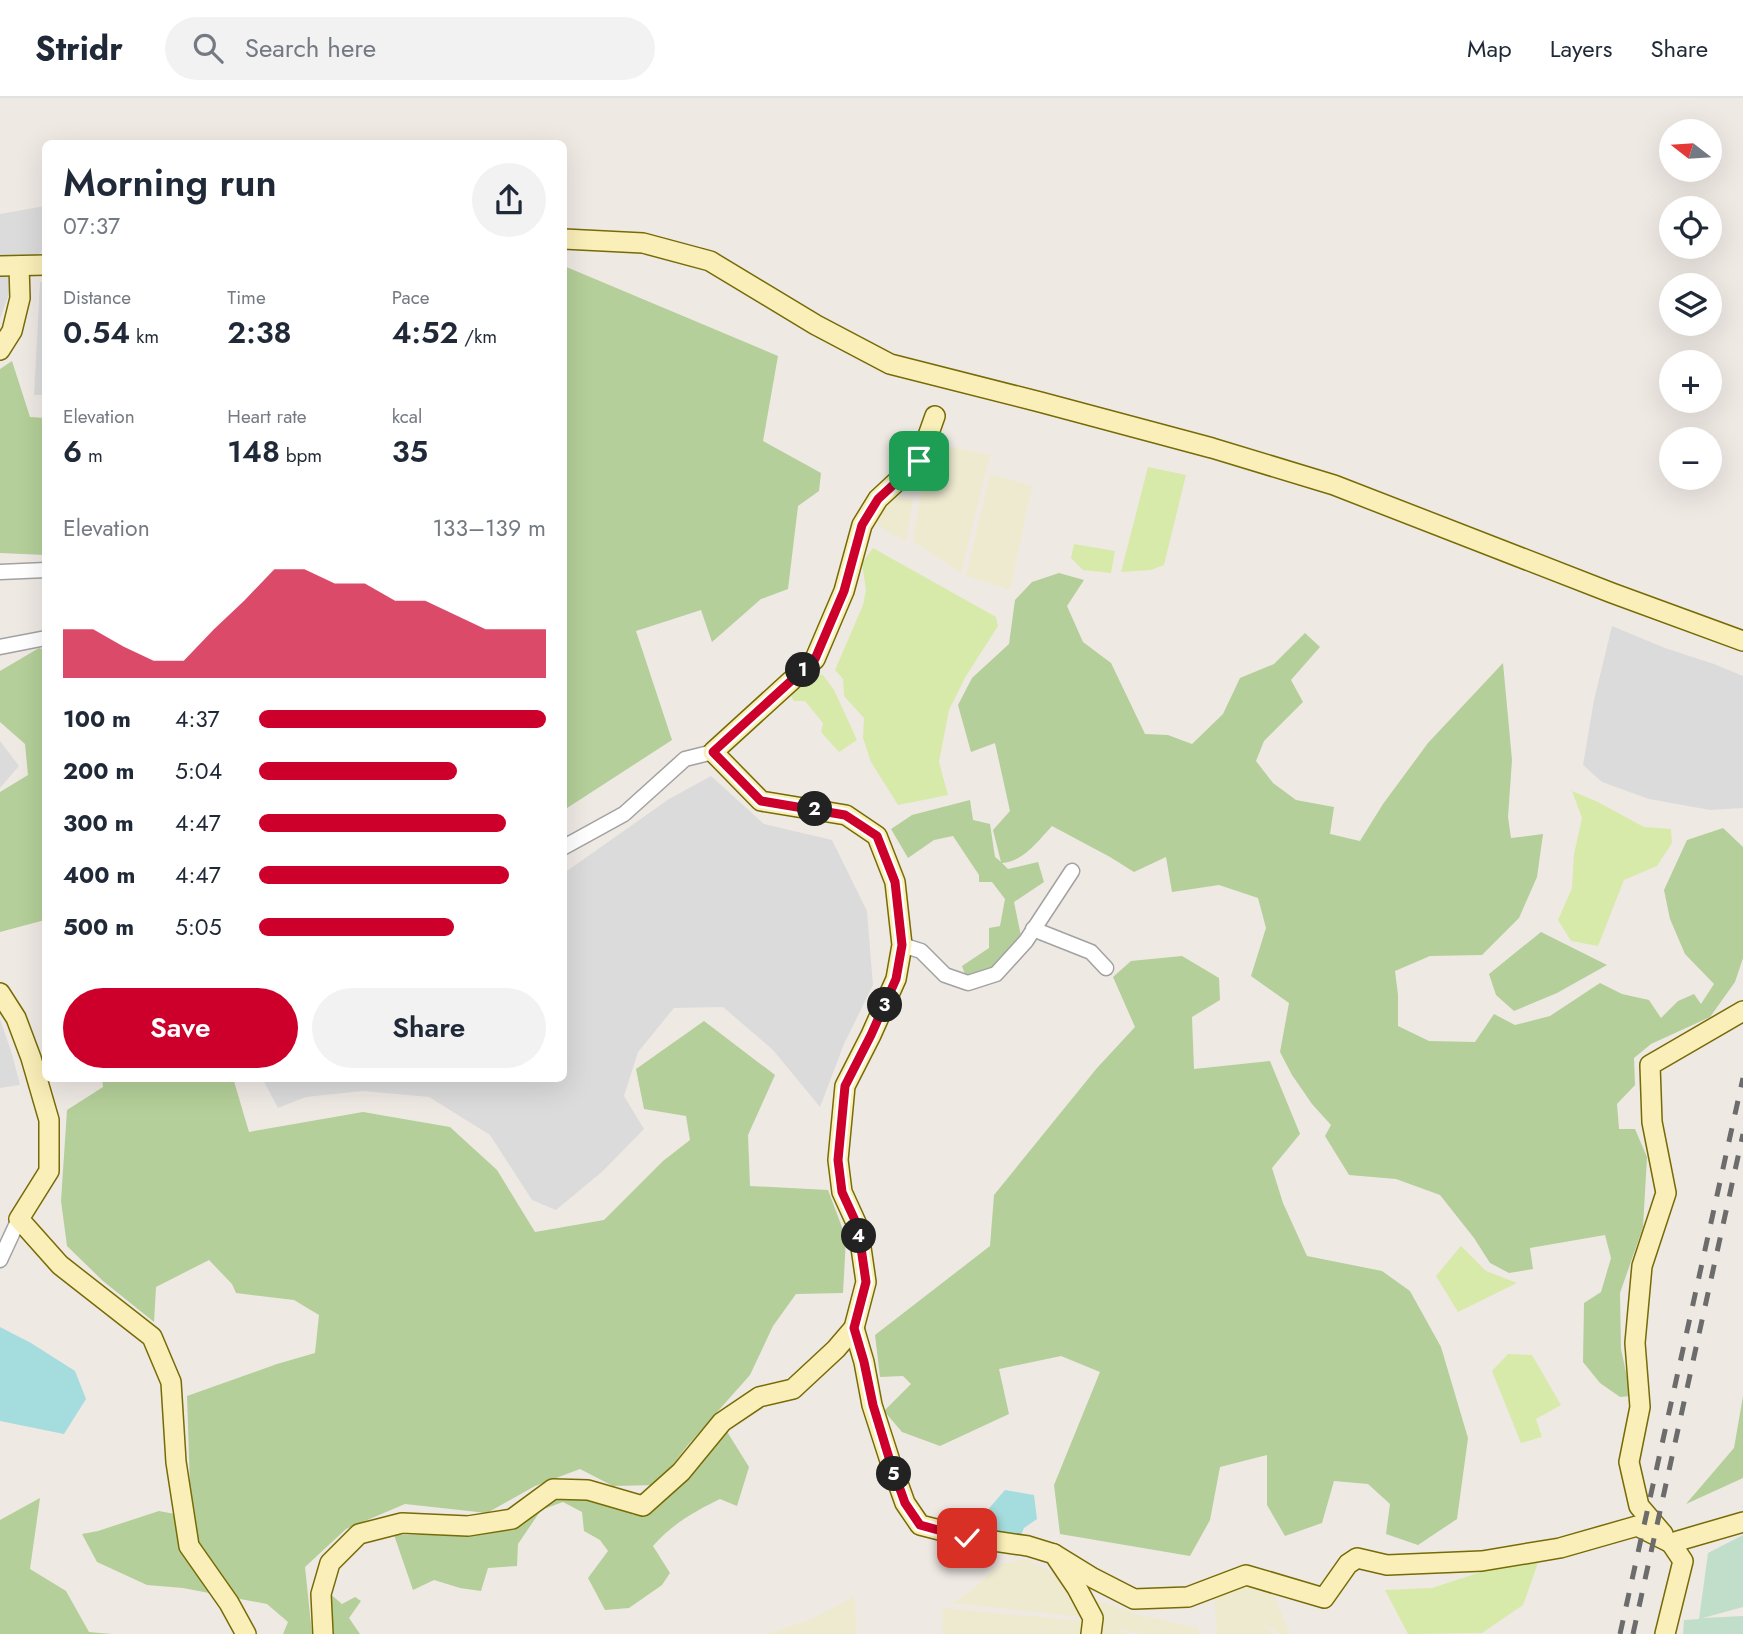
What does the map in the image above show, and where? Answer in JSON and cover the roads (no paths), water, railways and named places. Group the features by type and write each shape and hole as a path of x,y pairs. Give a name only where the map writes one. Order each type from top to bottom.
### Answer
{"street":[{"path":"567,239 643,243 710,261 816,325 890,364 1212,448 1334,485 1743,641"},
{"path":"0,350 12,331 20,298 9,266 42,265"},
{"path":"567,846 624,814 685,759 713,752 815,659 844,591 862,525 878,499 919,461 935,416"},
{"path":"0,572 42,570"},
{"path":"0,647 42,639"},
{"path":"323,1634 321,1594 330,1563 359,1534 402,1522 468,1526 512,1519 553,1489 588,1490 643,1506 681,1472 722,1422 759,1397 793,1389 836,1349 854,1328 866,1282 858,1227 842,1192 838,1160 845,1086 896,979 902,945 895,882 877,836 845,815 761,801 713,752"},
{"path":"902,945 921,951 946,975 968,983 996,974 1026,941 1072,871"},
{"path":"1033,929 1091,952 1106,968"},
{"path":"0,993 16,1017 50,1120 49,1171 19,1219 0,1261"},
{"path":"1665,1634 1683,1561 1639,1506 1629,1462 1640,1407 1635,1343 1642,1266 1667,1193 1652,1122 1650,1065 1743,1011"},
{"path":"19,1219 60,1265 152,1337 171,1382 176,1462 188,1546 229,1603 246,1634"},
{"path":"854,1328 890,1461 905,1503 920,1525 967,1538 1028,1546 1054,1554 1134,1599 1188,1597 1246,1575 1324,1598 1348,1564 1357,1558 1387,1564 1482,1561 1560,1548 1637,1526 1671,1543 1743,1522"},
{"path":"1054,1554 1093,1618 1091,1634"}],"water":[{"path":"0,1327 75,1371 86,1399 64,1434 0,1421"},
{"path":"1005,1490 1034,1495 1037,1519 1024,1528 1020,1537 971,1529"}],"railway":[{"path":"1620,1634 1743,1078"},
{"path":"1633,1634 1743,1134"}]}
